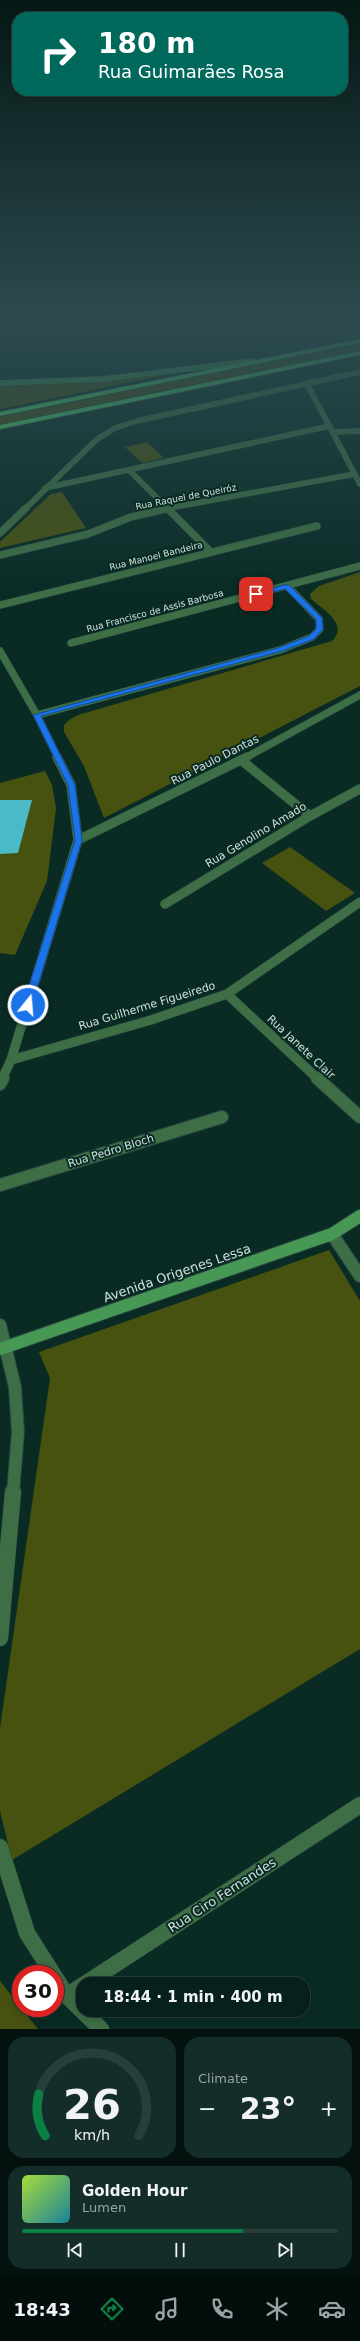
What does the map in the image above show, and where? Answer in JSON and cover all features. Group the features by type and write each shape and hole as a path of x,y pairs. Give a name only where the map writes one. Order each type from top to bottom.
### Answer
{"highway":[{"path":"0,414 11,412"},
{"path":"0,428 78,412"}],"street":[{"path":"0,533 96,440 115,428 137,420 176,412"},
{"path":"322,412 360,484"},
{"path":"45,488 330,426"},
{"path":"334,432 360,431"},
{"path":"129,470 166,509 211,552"},
{"name":"Rua Raquel de Queiróz","path":"0,555 88,534 131,517 166,509 355,474"},
{"name":"Rua Manoel Bandeira","path":"0,604 318,526"},
{"name":"Rua Francisco de Assis Barbosa","path":"71,643 360,566"},
{"path":"37,715 280,650 312,637 320,629 319,618 287,586"},
{"path":"0,652 37,715 71,785 78,840 11,1060 0,1084"},
{"name":"Rua Paulo Dantas","path":"78,840 241,760 360,695"},
{"path":"241,760 310,816"},
{"name":"Rua Genolino Amado","path":"165,904 310,816 360,789"},
{"name":"Rua Guilherme Figueiredo","path":"11,1060 151,1020 227,994 360,902"},
{"name":"Rua Janete Clair","path":"227,994 360,1117"},
{"name":"Rua Pedro Bloch","path":"0,1185 222,1117"},
{"name":"Avenida Origenes Lessa","path":"3,1348 332,1234 360,1216"},
{"path":"332,1234 356,1264 360,1276"},
{"path":"0,1324 3,1348 15,1387 18,1432 0,1638"},
{"name":"Rua Ciro Fernandes","path":"96,1977 360,1805"},
{"path":"0,1847 27,1933 47,1965"},
{"name":"Rua Ciro Fernandes","path":"67,1996 76,1990"},
{"path":"64,1991 67,1996 102,2029"}],"green space":[{"path":"21,412 65,412 0,425 0,416"},
{"path":"147,442 164,458 142,463 125,447"},
{"path":"62,492 86,528 0,548 0,542 51,494"},
{"path":"360,572 360,686 104,818 84,766 64,732 64,725 69,720 78,715 332,641 337,635 338,629 336,624 328,613 311,599 310,594 319,586"},
{"path":"45,771 52,785 56,808 47,881 15,955 0,953 0,783"},
{"path":"290,847 355,893 326,911 262,863"},
{"path":"329,1250 360,1301 360,1649 12,1860 0,1811 0,1728 50,1378 39,1352"},
{"path":"0,1981 12,1996 12,2017 28,2017 38,2029 0,2029"}],"building":[{"path":"0,800 32,800 18,853 0,854"}],"route":[{"path":"28,1005 78,840 76,812 71,785 37,715 280,650 312,637 320,629 319,618 287,586 256,594"}]}
